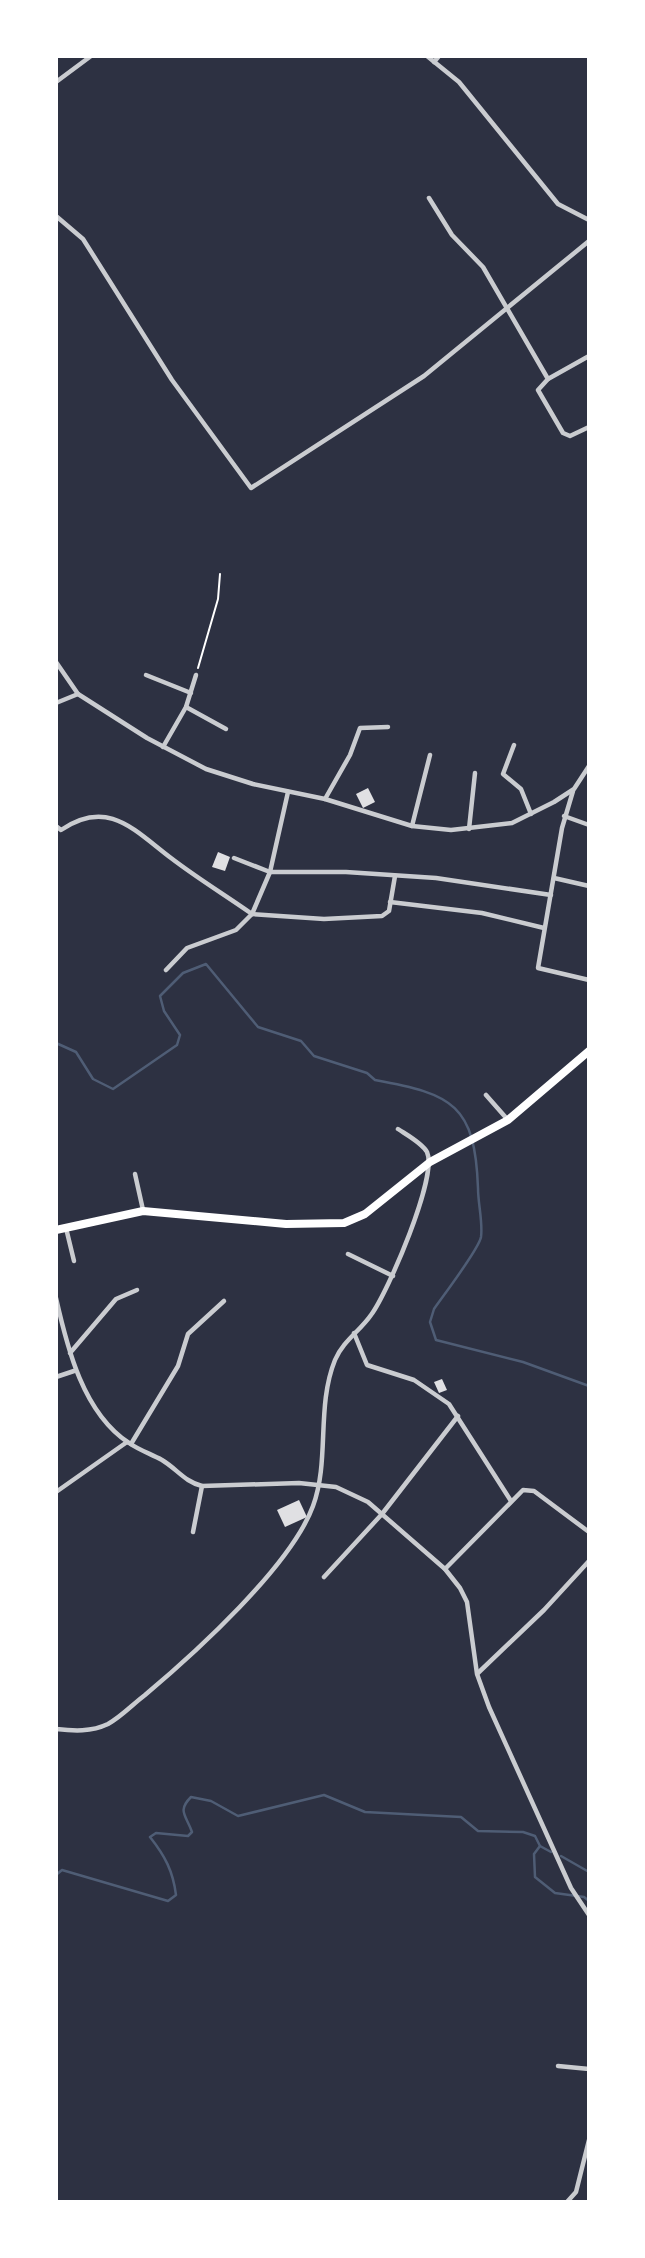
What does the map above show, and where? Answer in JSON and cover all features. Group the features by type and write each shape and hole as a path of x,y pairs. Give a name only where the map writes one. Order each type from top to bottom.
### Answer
{"main road":[{"path":"56,1230 143,1211 286,1224 344,1223 365,1214 429,1162 508,1120 589,1051"}],"street":[{"path":"56,82 91,56"},
{"path":"427,56 459,82 558,204 589,220"},
{"path":"434,62 439,56"},
{"path":"429,198 452,235 483,267 548,379"},
{"path":"56,216 83,239 172,380 251,488 424,376 506,306 589,241"},
{"path":"589,356 548,379 538,390 563,433 570,436 589,427"},
{"path":"56,662 78,694 163,747 206,769 288,792 326,799 412,826 468,829 512,823 574,789"},
{"path":"146,675 191,692"},
{"path":"163,747 186,707 196,675"},
{"path":"56,703 78,694"},
{"path":"186,707 226,729"},
{"path":"326,799 350,755 360,728 388,727"},
{"path":"514,745 503,774 521,789 531,814"},
{"path":"412,826 430,755"},
{"path":"589,766 574,789 564,816 538,968 589,980"},
{"path":"468,829 475,773"},
{"path":"166,971 187,948 236,930 252,914 270,872 288,792"},
{"path":"564,816 589,825"},
{"path":"56,826 61,830 79,819 92,817 130,824 170,858 252,914 324,919 382,916 389,911 395,876"},
{"path":"234,858 270,872 346,872 473,882 551,895"},
{"path":"554,878 589,886"},
{"path":"390,902 482,913 544,928"},
{"path":"486,1095 508,1120"},
{"path":"56,1729 89,1730 112,1721 195,1652 279,1559 312,1509 320,1486 322,1434 331,1373 341,1348 371,1316 393,1276 412,1228 429,1162 426,1150 398,1129"},
{"path":"135,1174 143,1211"},
{"path":"66,1228 74,1261"},
{"path":"348,1254 393,1276"},
{"path":"70,1353 116,1300 137,1290"},
{"path":"56,1297 74,1371 109,1424 129,1443 164,1461 190,1483 202,1486 275,1483 336,1487 382,1514 445,1569 467,1602 477,1674 489,1707 571,1888 589,1915"},
{"path":"56,1492 129,1443 178,1366 188,1335 200,1320 225,1301"},
{"path":"354,1333 367,1365 429,1388 458,1416 511,1501"},
{"path":"56,1377 74,1371"},
{"path":"324,1577 382,1514 458,1416"},
{"path":"193,1532 202,1486"},
{"path":"445,1569 523,1490 529,1489 589,1532"},
{"path":"477,1674 544,1610 589,1561"},
{"path":"558,2066 589,2069"},
{"path":"567,2202 576,2192 589,2140"}],"path":[{"path":"196,675 218,599 220,574"}],"building":[{"path":"368,788 375,802 363,808 356,794"},
{"path":"218,852 230,857 225,871 212,867"},
{"path":"442,1379 447,1390 439,1393 434,1382"},
{"path":"299,1500 307,1517 285,1527 277,1510"}],"waterway":[{"path":"56,1043 76,1052 93,1079 113,1089 177,1045 180,1035 164,1011 160,996 183,973 206,964 258,1027 301,1041 314,1056 367,1073 375,1080 402,1085 441,1098 455,1108 465,1121 472,1138 481,1237 434,1309 430,1322 436,1340 523,1362 589,1386"},
{"path":"56,1875 62,1870 168,1901 176,1895 173,1878 164,1857 150,1837 156,1833 188,1836 192,1832 185,1817 184,1806 191,1797 211,1801 238,1816 324,1795 365,1812 461,1817 478,1831 523,1832 535,1836 540,1846 534,1854 535,1877 555,1893 584,1897 589,1901"},
{"path":"540,1846 551,1852"},
{"path":"561,1856 589,1872"}]}
